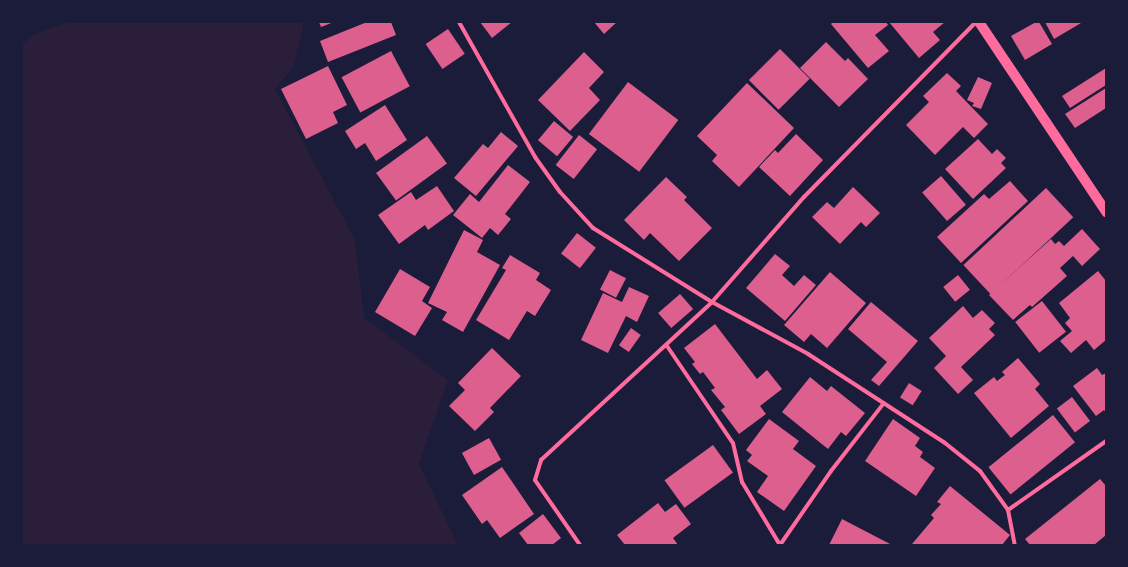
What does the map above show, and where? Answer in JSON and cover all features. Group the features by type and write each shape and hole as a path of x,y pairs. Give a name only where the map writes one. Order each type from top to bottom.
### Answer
{"main road":[{"path":"979,22 1106,212"}],"street":[{"path":"459,22 535,157 560,192 593,228 712,302 808,354 945,443 980,471 1008,510 1015,545"},
{"path":"580,545 535,480 541,460 667,346 712,302 804,197 976,22"},
{"path":"667,346 733,443 742,482 780,545 831,471 884,403"},
{"path":"1008,510 1106,441"}],"shaded area":[{"path":"69,22 304,22 294,66 275,89 355,240 364,318 448,380 419,464 458,545 22,545 22,44 35,34"}],"building":[{"path":"319,22 334,22 321,27"},
{"path":"367,22 391,22 396,35 328,62 320,41"},
{"path":"480,22 512,22 492,38"},
{"path":"594,22 617,22 604,34"},
{"path":"833,22 886,22 888,25 875,35 889,51 868,68 831,24"},
{"path":"889,22 945,22 933,32 940,40 919,58"},
{"path":"1036,22 1039,22 1052,44 1025,60 1011,36"},
{"path":"1045,22 1081,22 1081,23 1054,39"},
{"path":"448,29 465,54 442,69 426,44"},
{"path":"826,42 845,61 848,58 868,79 839,107 800,68"},
{"path":"780,49 810,79 779,110 749,80"},
{"path":"391,51 410,86 360,113 342,77"},
{"path":"584,52 604,72 589,88 600,100 570,131 538,100"},
{"path":"328,66 347,105 333,112 338,123 306,139 281,89"},
{"path":"1106,68 1106,85 1070,108 1062,96"},
{"path":"947,73 961,86 956,91 988,124 974,138 963,127 935,155 906,125 929,102 923,96"},
{"path":"978,77 992,83 981,109 972,106 974,103 967,100"},
{"path":"628,82 678,120 639,172 589,134"},
{"path":"747,83 794,128 739,187 712,161 717,155 697,136"},
{"path":"1106,88 1106,108 1075,128 1065,114"},
{"path":"385,105 407,140 376,161 365,143 356,149 345,131"},
{"path":"554,121 573,137 557,156 538,140"},
{"path":"501,132 518,146 476,196 454,178 483,144 488,148"},
{"path":"796,134 823,160 790,196 759,167 775,150 778,153"},
{"path":"579,135 597,149 574,179 556,165"},
{"path":"427,136 447,164 396,201 376,173"},
{"path":"978,139 992,154 997,149 1006,158 1001,163 1006,168 973,199 945,169"},
{"path":"508,165 530,182 505,214 511,219 498,235 490,228 482,238 453,215 470,194 479,202"},
{"path":"941,176 966,205 947,221 922,192"},
{"path":"666,177 687,197 684,200 712,228 679,261 650,233 644,240 624,220"},
{"path":"1010,181 1028,201 961,263 937,237 984,194 989,199"},
{"path":"437,186 454,211 428,230 425,225 399,244 378,215 411,192 416,200"},
{"path":"853,187 880,213 866,227 861,222 840,244 812,217 827,202 834,208"},
{"path":"1046,188 1073,217 991,294 963,265"},
{"path":"1082,229 1100,249 1082,266 1073,256 1060,268 1067,276 1032,307 1030,305 1013,320 989,295 1051,239 1055,244 1059,241 1064,246"},
{"path":"464,230 483,240 477,252 500,265 463,332 442,320 447,312 428,303"},
{"path":"577,233 596,248 580,268 561,253"},
{"path":"775,254 790,266 782,275 794,286 804,275 816,285 785,321 746,288"},
{"path":"510,255 540,273 536,280 551,290 535,316 527,311 509,340 476,320 506,270 502,268"},
{"path":"400,269 430,287 422,301 432,308 415,336 375,312"},
{"path":"610,270 626,278 616,298 600,290"},
{"path":"1098,271 1106,281 1106,340 1094,350 1086,340 1071,353 1060,341 1072,331 1065,323 1070,318 1059,303"},
{"path":"830,272 866,303 827,348 811,334 804,342 784,325"},
{"path":"958,275 970,290 955,302 943,287"},
{"path":"629,287 649,296 637,322 626,316 608,353 581,340 603,293 622,302"},
{"path":"680,294 693,309 671,328 658,313"},
{"path":"1042,301 1066,332 1039,353 1015,322"},
{"path":"871,302 918,341 879,386 871,380 887,362 848,329"},
{"path":"963,306 973,318 982,310 995,323 989,329 995,335 961,367 973,380 958,394 934,368 946,356 929,338"},
{"path":"715,324 757,379 767,370 782,389 760,406 766,414 739,434 721,410 725,407 711,390 715,388 703,372 700,374 692,364 695,362 684,348"},
{"path":"631,328 641,335 629,352 619,345"},
{"path":"492,348 521,376 490,408 494,412 475,431 449,406 465,390 458,383"},
{"path":"1018,358 1040,384 1035,389 1049,406 1011,438 974,393 994,377 997,381 1005,375 1002,372"},
{"path":"1097,368 1102,375 1106,373 1106,413 1104,410 1096,416 1073,386"},
{"path":"810,377 827,391 831,386 865,413 846,436 841,432 828,449 782,412"},
{"path":"909,383 922,391 913,405 900,397"},
{"path":"1072,397 1090,421 1075,432 1057,408"},
{"path":"1053,415 1075,442 1011,494 988,467"},
{"path":"769,419 799,441 793,449 816,466 784,511 757,492 768,476 747,461 752,455 746,450"},
{"path":"893,419 920,438 915,446 923,452 920,457 935,468 916,496 865,461"},
{"path":"489,438 501,460 474,475 462,453"},
{"path":"713,445 733,473 684,508 664,480"},
{"path":"502,467 534,514 500,538 487,520 482,524 462,495"},
{"path":"1100,479 1106,486 1106,535 1094,545 1030,545 1025,539"},
{"path":"950,486 1010,535 1002,545 912,544 934,518 931,515 941,504 937,502"},
{"path":"658,503 665,512 676,504 691,524 673,538 678,545 625,545 617,535"},
{"path":"543,514 561,538 552,545 528,545 519,533"},
{"path":"842,519 892,545 829,545"}]}
